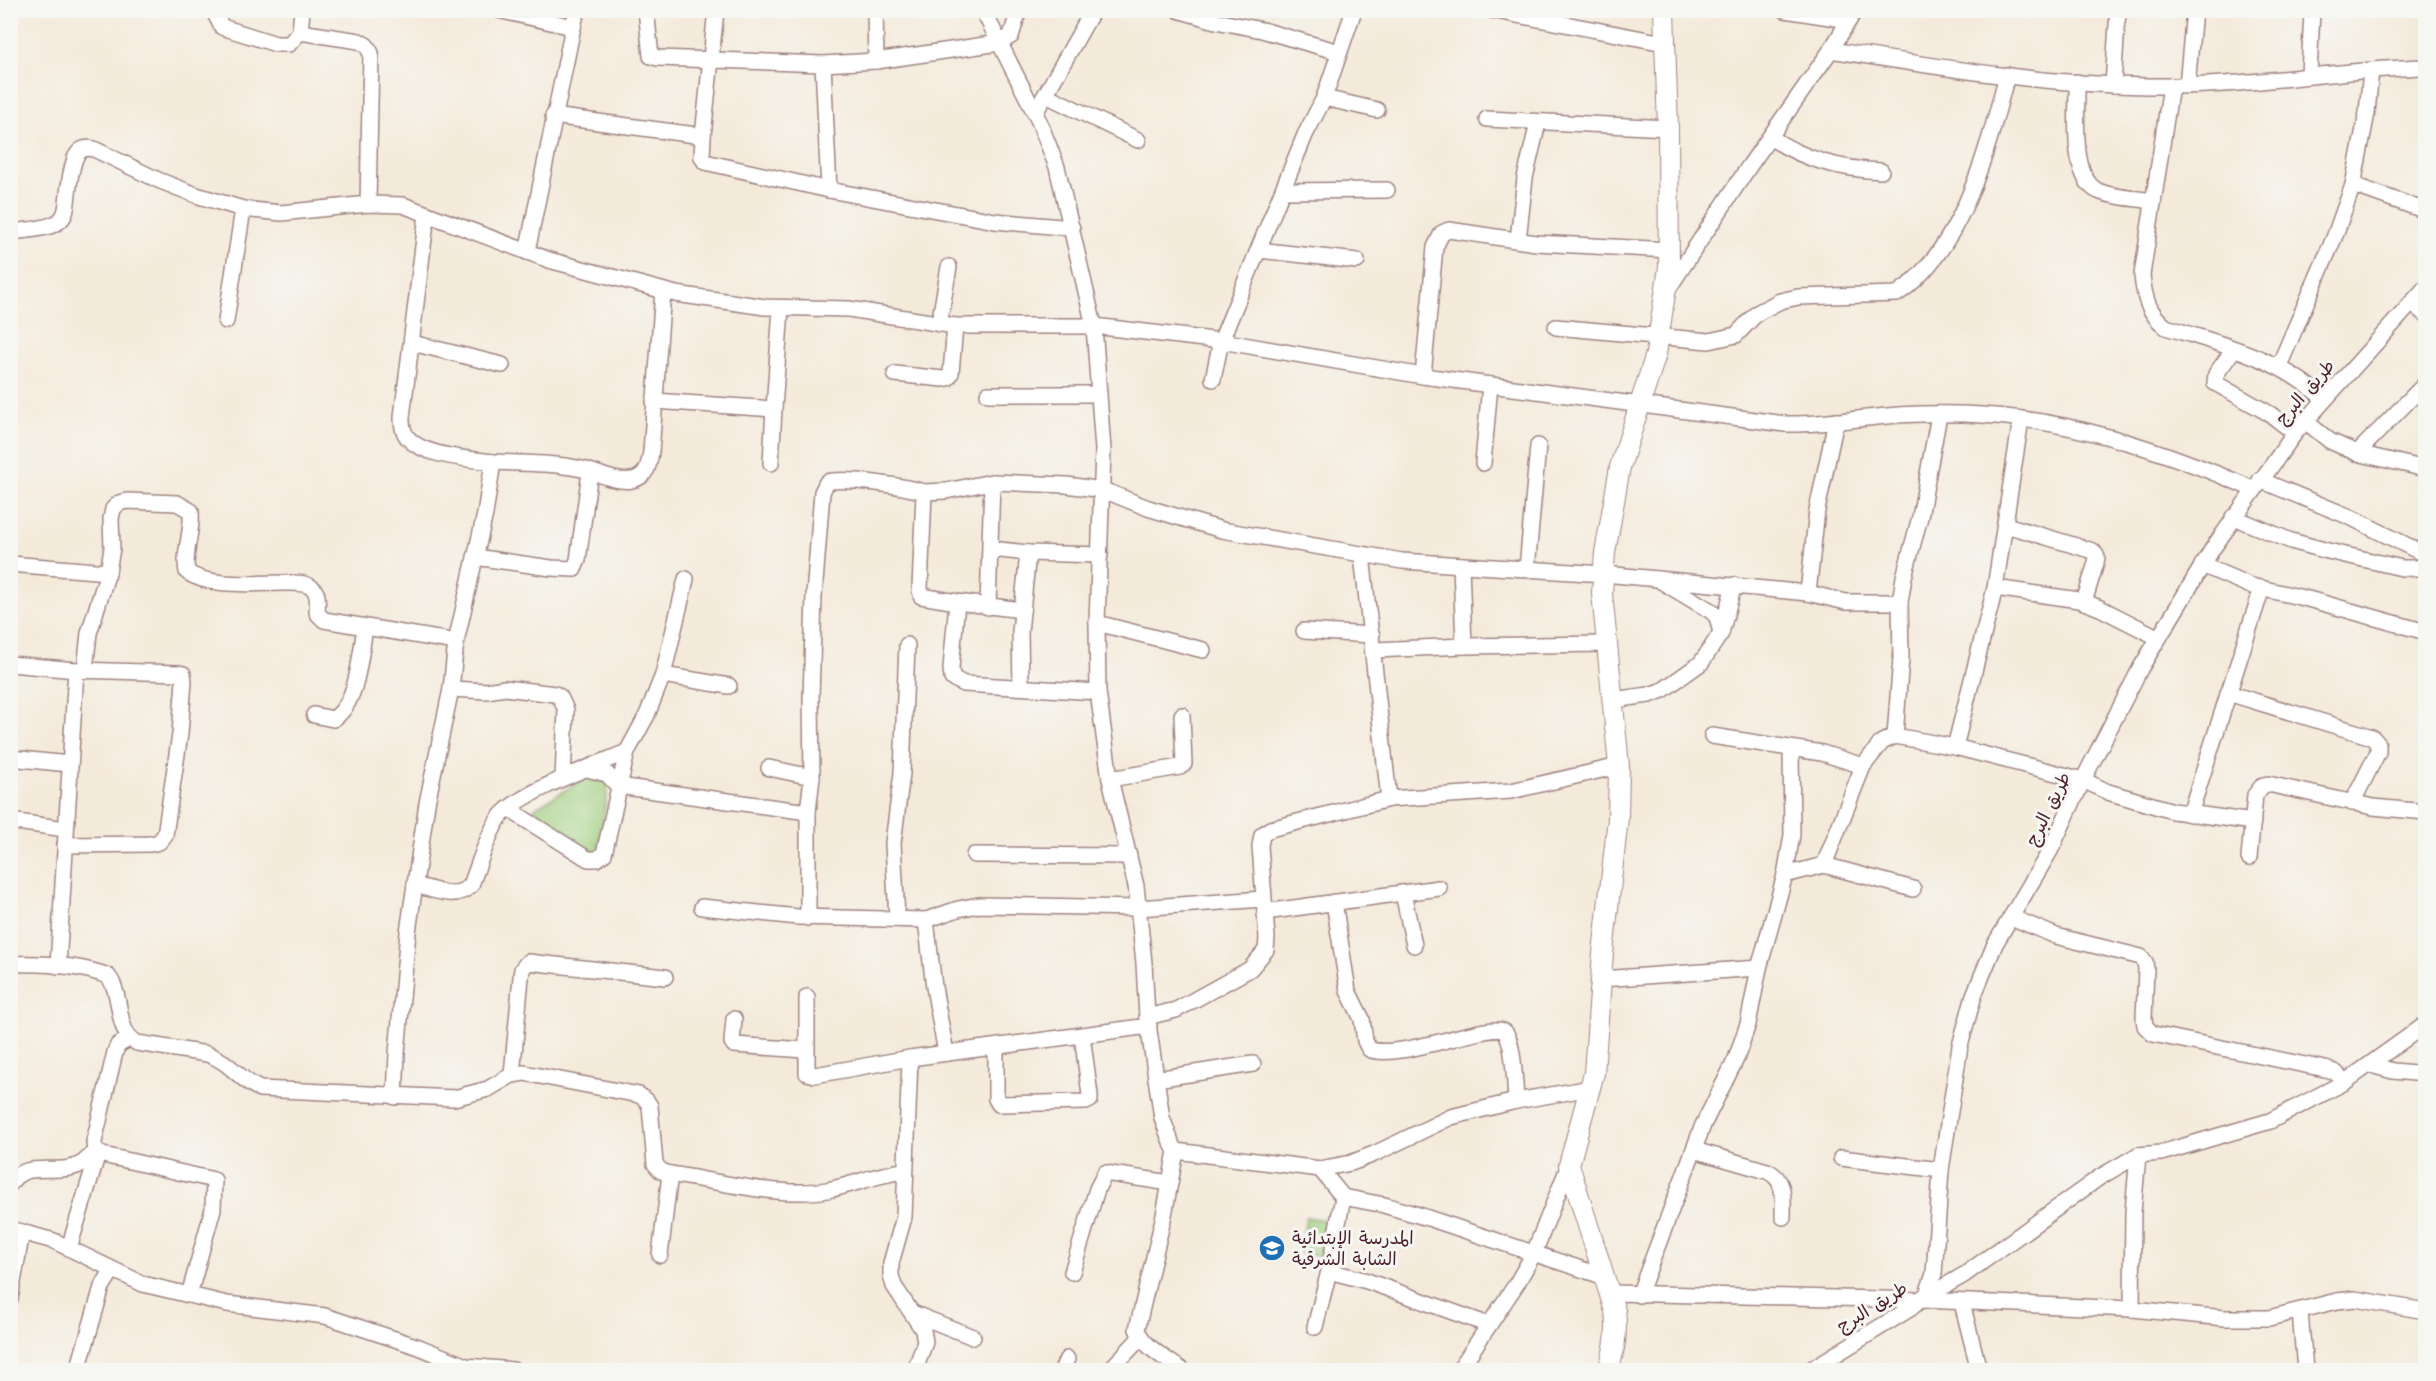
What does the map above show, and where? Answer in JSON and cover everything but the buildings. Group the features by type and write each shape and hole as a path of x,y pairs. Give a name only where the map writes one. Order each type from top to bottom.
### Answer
{"main road":[{"path":"1608,1371 1618,1327 1608,1285 1569,1165 1591,1088 1596,1061 1601,979 1617,839 1619,766 1602,593 1611,510 1620,467 1660,337 1670,250 1664,10"}],"street":[{"path":"213,10 222,27 276,44 289,44 300,32 302,10"},
{"path":"498,10 573,27"},
{"path":"527,252 553,116 577,10"},
{"path":"646,10 651,56 711,61 823,64 876,61 999,43 1011,36 1019,10"},
{"path":"716,10 702,136 702,157 705,162 829,190 995,221 1071,228"},
{"path":"875,10 876,61"},
{"path":"983,10 1035,113 1057,167 1095,326 1103,450 1097,623 1098,692 1110,779 1130,856 1138,908 1148,1022 1162,1118 1176,1151 1137,1329 1141,1337 1182,1371"},
{"path":"1035,113 1094,10"},
{"path":"1178,10 1223,23 1262,30 1339,52"},
{"path":"1214,380 1221,341 1305,135 1324,98 1354,10"},
{"path":"1491,10 1664,43"},
{"path":"1666,292 1831,50 1852,15 1785,10"},
{"path":"2113,85 2118,10"},
{"path":"2187,86 2194,10"},
{"path":"2309,75 2313,10"},
{"path":"300,32 359,41 366,45 371,53 368,204"},
{"path":"1831,50 1961,70 2113,85 2241,84 2309,75 2426,67"},
{"path":"823,64 829,190"},
{"path":"2279,366 2334,238 2353,185 2367,113 2370,70"},
{"path":"1556,327 1699,342 1729,339 1736,335 1757,313 1780,301 1798,297 1892,295 1907,287 1941,250 1954,227 1981,165 2007,75"},
{"path":"2077,82 2078,159 2087,183 2105,193 2153,201"},
{"path":"2171,86 2142,275 2148,307 2166,327 2279,366 2325,399"},
{"path":"1047,95 1138,140"},
{"path":"1324,98 1377,110"},
{"path":"553,116 702,136"},
{"path":"1487,119 1668,128"},
{"path":"1518,240 1524,178 1538,123"},
{"path":"1770,137 1799,154 1828,164 1853,170 1881,171"},
{"path":"10,232 43,229 60,223 66,212 75,158 79,151 85,148 94,149 196,195 243,209 281,213 368,204 403,205 568,267 663,291 747,306 849,309 955,326 1095,326 1221,341 1423,376 1785,424 1805,425 1870,417 1962,414 2021,419 2067,427 2146,447 2350,517 2426,555"},
{"path":"2353,185 2426,211"},
{"path":"1283,191 1387,190"},
{"path":"226,321 243,209"},
{"path":"427,214 402,417 404,433 415,444 438,453 493,462 582,469 616,479 631,480 643,476 649,466 663,291"},
{"path":"1423,376 1435,248 1442,233 1449,230 1536,243 1670,250"},
{"path":"1259,250 1357,261"},
{"path":"939,324 949,267"},
{"name":"طريق البرج","path":"1810,1371 1922,1300 1931,1286 1934,1274 1941,1170 1958,1057 1968,1013 1990,955 2055,842 2083,780 2130,687 2202,565 2295,433 2426,287"},
{"path":"2410,303 2426,315"},
{"path":"771,463 781,308"},
{"path":"895,374 943,380 948,378 951,373 955,326"},
{"path":"412,343 502,365"},
{"path":"2234,349 2214,377 2215,383 2270,414 2295,433"},
{"path":"2358,453 2426,383"},
{"path":"1483,463 1490,385"},
{"path":"988,394 1099,394"},
{"path":"654,401 774,409"},
{"path":"1894,736 1901,658 1900,602 1904,577 1920,518 1939,415"},
{"path":"1955,747 1995,588 2021,419"},
{"path":"1808,593 1816,510 1836,421"},
{"path":"2305,421 2330,441 2358,453 2424,467"},
{"path":"1527,569 1538,446"},
{"path":"396,1097 397,1053 408,932 427,803 451,689 456,642 493,462"},
{"path":"475,557 574,569 579,560 590,472"},
{"path":"808,918 808,812 812,777 811,698 814,596 824,485 830,481 901,487 924,492 946,491 992,482 1045,483 1102,490 1148,508 1222,530 1402,561 1734,585 1808,593 1846,602 1900,602"},
{"path":"988,607 992,482"},
{"path":"924,492 921,596 1022,610"},
{"path":"58,966 69,764 80,670 108,572 112,548 111,519 113,509 119,503 127,501 177,503 191,511 192,522 185,561 187,572 194,578 243,583 305,584 315,590 319,618 365,628 456,642"},
{"path":"2234,517 2291,541 2328,552 2402,568 2417,568 2426,563"},
{"path":"2006,525 2093,551 2097,557 2096,563 2084,602"},
{"path":"991,549 1028,553 1100,555"},
{"path":"1021,687 1022,610 1028,553"},
{"path":"1362,555 1389,799"},
{"path":"10,564 108,572"},
{"path":"1461,565 1464,646"},
{"path":"2202,565 2241,583 2426,632"},
{"path":"1655,578 1711,611 1717,617 1721,633"},
{"path":"510,808 584,857 597,859 606,850 627,752 647,715 663,675 686,579"},
{"path":"1613,700 1649,695 1664,690 1701,663 1721,633 1734,585"},
{"path":"1995,588 2084,602 2159,638"},
{"path":"2190,814 2262,588"},
{"path":"957,602 952,678 964,684 1098,692"},
{"path":"1097,623 1203,650"},
{"path":"314,715 333,719 346,707 352,693 365,628"},
{"path":"1304,631 1373,642 1464,646 1607,644"},
{"path":"897,919 893,843 902,773 907,645"},
{"path":"10,664 80,670 183,674 180,734 165,835 159,842 65,845"},
{"path":"663,675 729,686"},
{"path":"451,689 486,691 505,688 555,694 560,697 566,710 563,778"},
{"path":"2228,693 2372,737 2378,744 2378,752 2352,803"},
{"path":"1110,779 1180,767 1184,764 1182,715"},
{"path":"1712,736 1822,753 1863,766"},
{"path":"1824,865 1863,766 1882,742 1894,736 1955,747 2083,780 2123,797 2190,814 2253,822"},
{"path":"1639,1295 1708,1113 1741,1047 1753,1006 1759,968 1785,875 1793,829 1791,749"},
{"path":"415,885 456,895 464,892 471,885 500,817 510,808 563,778 627,752"},
{"path":"10,758 69,764"},
{"path":"807,997 806,1068 807,1073 811,1075 910,1058 1082,1035 1148,1022 1176,1010 1250,969 1266,950 1260,846 1262,835 1270,829 1389,799 1510,791 1619,766"},
{"path":"769,768 812,777"},
{"path":"587,769 606,774 618,786 808,812"},
{"path":"2249,858 2258,790 2263,785 2268,784 2388,810 2426,812"},
{"path":"10,821 65,829"},
{"path":"974,855 1130,856"},
{"path":"1785,875 1824,865 1913,889"},
{"path":"702,907 808,918 926,920 958,909 979,905 1138,908 1264,905 1334,902 1439,888"},
{"path":"1403,893 1414,945"},
{"path":"1334,902 1348,991 1362,1019 1365,1041 1369,1049 1390,1052 1492,1029 1503,1030 1507,1034 1510,1048 1516,1101"},
{"path":"2011,917 2056,936 2141,957 2146,969 2145,1026 2153,1034 2325,1068 2335,1072 2345,1082"},
{"path":"926,920 934,987 946,1053"},
{"path":"513,1075 521,977 524,965 528,962 665,977"},
{"path":"10,964 58,966 96,971 108,976 118,992 124,1031 129,1039 137,1043 207,1053 218,1057 249,1084 260,1089 454,1098 488,1089 513,1075 524,1073 639,1095 650,1106 655,1164 661,1171 670,1174 779,1191 808,1191 828,1190 882,1174 904,1171"},
{"path":"1601,979 1759,968"},
{"path":"734,1019 732,1042 734,1045 806,1050"},
{"path":"1922,1300 1964,1275 2100,1177 2138,1155 2161,1154 2255,1126 2345,1082 2426,1023"},
{"path":"996,1047 996,1095 999,1104 1086,1102 1090,1100 1090,1095 1082,1035"},
{"path":"69,1248 96,1152 94,1142 115,1052 118,1045 129,1039"},
{"path":"910,1058 904,1217 891,1263 891,1276 894,1286 915,1314 923,1330 925,1342 915,1371"},
{"path":"1156,1079 1252,1064"},
{"path":"2371,1065 2393,1071 2426,1074"},
{"path":"1176,1151 1320,1169 1352,1163 1451,1117 1516,1101 1591,1088"},
{"path":"1694,1150 1777,1176 1782,1189 1783,1217"},
{"path":"10,1184 15,1176 22,1172 32,1169 60,1169 81,1164 96,1152"},
{"path":"96,1152 214,1180 213,1209 189,1295"},
{"path":"2132,1309 2133,1212 2138,1155"},
{"path":"1841,1158 1941,1170"},
{"path":"1459,1371 1534,1253 1569,1165"},
{"path":"1320,1169 1343,1197 1384,1205 1534,1253 1608,1285 1639,1295 1922,1300 2132,1309 2225,1318 2269,1318 2337,1301 2355,1299 2426,1311"},
{"path":"1072,1272 1097,1189 1105,1173 1170,1183"},
{"path":"660,1255 670,1174"},
{"path":"1315,1327 1329,1271 1343,1197"},
{"path":"10,1299 16,1230 54,1241 143,1284 228,1304 274,1308 339,1320 468,1368 513,1371"},
{"path":"78,1371 102,1287 112,1271"},
{"path":"1329,1271 1401,1292 1489,1325"},
{"path":"1962,1303 1979,1371"},
{"path":"2300,1312 2305,1371"},
{"path":"915,1314 973,1337"},
{"path":"1110,1371 1141,1337"}],"green space":[{"path":"588,777 606,783 608,787 599,847 594,853 589,853 532,813 536,807"},
{"path":"1306,1217 1325,1220 1320,1256 1301,1254"}],"place":[{"name":"المدرسة الإبتدائية الشابة الشرقية","path":"1272,1248"}]}
